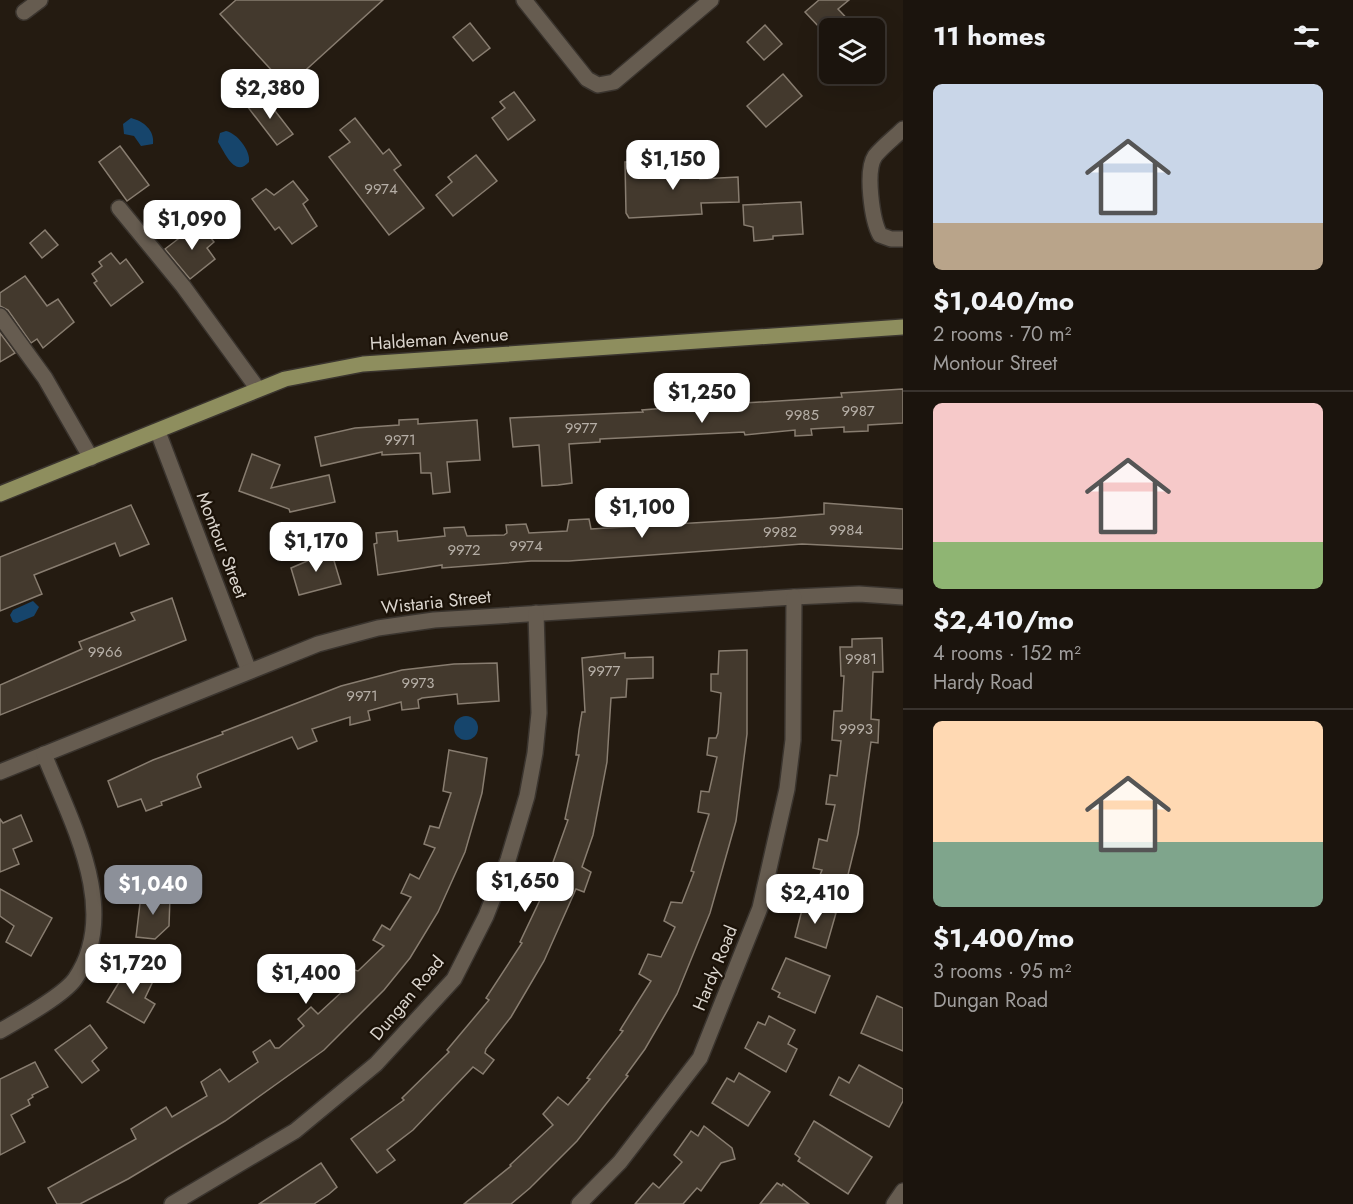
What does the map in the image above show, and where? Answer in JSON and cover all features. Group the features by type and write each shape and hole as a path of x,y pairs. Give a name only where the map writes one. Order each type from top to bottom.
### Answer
{"main road":[{"name":"Haldeman Avenue","path":"0,494 158,432 258,389 321,370 363,364 903,327"}],"street":[{"path":"24,12 40,0"},
{"path":"524,0 587,79 598,85 614,82 711,0"},
{"path":"903,129 874,157 870,173 874,225 880,235 891,239 903,239"},
{"path":"119,208 183,286 258,389"},
{"path":"0,316 45,378 91,458"},
{"name":"Montour Street","path":"158,432 249,671"},
{"name":"Wistaria Street","path":"0,772 318,644 378,628 434,620 794,597 859,594 903,597"},
{"name":"Hardy Road","path":"579,1204 620,1162 700,1058 760,908 787,789 793,740 794,597"},
{"name":"Dungan Road","path":"172,1204 295,1131 376,1064 453,979 486,916 508,860 527,796 539,713 537,613"},
{"path":"0,1031 33,1012 74,980 90,944 95,898 85,856 44,754"},
{"path":"894,1204 903,1191"}],"water":[{"path":"131,118 140,121 150,130 153,144 141,146 134,136 124,134 123,124"},
{"path":"226,131 235,135 246,148 249,162 244,166 235,166 218,142 220,133"},
{"path":"33,601 39,607 34,616 17,623 13,622 10,615 13,610"},
{"path":"466,716 474,720 478,728 474,736 466,740 458,736 454,728 458,720"}],"building":[{"path":"236,0 383,0 287,87 220,14"},
{"path":"819,0 849,0 838,9 847,18 819,18 819,27 805,12"},
{"path":"470,23 490,48 473,61 453,37"},
{"path":"765,25 782,44 764,60 747,42"},
{"path":"783,74 802,96 766,127 747,106"},
{"path":"514,92 535,120 508,140 492,118 505,108 500,102"},
{"path":"262,94 293,134 277,145 247,106"},
{"path":"355,118 383,154 389,149 401,165 394,170 424,208 389,235 329,157 350,142 340,130"},
{"path":"120,146 149,185 127,201 99,162"},
{"path":"476,155 497,181 453,216 436,195 452,182 448,177"},
{"path":"649,161 650,172 699,169 700,179 738,177 739,202 701,203 702,214 629,218 626,213 625,162"},
{"path":"293,181 308,200 303,204 317,226 292,244 279,227 275,230 252,199 266,189 274,195"},
{"path":"801,202 803,234 773,236 773,239 754,241 753,227 744,225 743,205"},
{"path":"199,223 214,242 207,248 215,259 190,279 165,249"},
{"path":"45,230 58,245 42,258 30,243"},
{"path":"111,253 120,264 126,259 143,282 111,306 94,283 97,281 92,274 102,266 99,262"},
{"path":"25,276 47,306 58,299 74,322 43,348 37,339 31,343 8,310 0,306 0,293"},
{"path":"0,333 15,353 0,362"},
{"path":"903,389 903,423 868,425 868,431 844,432 844,427 811,429 812,435 795,436 795,430 745,435 744,432 600,439 600,442 569,444 572,483 542,486 539,445 513,447 510,418 643,412 642,410 679,407 842,397 841,393"},
{"path":"418,419 418,424 477,420 480,460 447,462 450,492 433,494 431,473 421,473 420,453 382,455 382,452 321,466 315,437 355,428 399,425 399,420"},
{"path":"252,454 280,465 271,488 329,475 335,502 290,512 289,509 239,491"},
{"path":"824,503 903,509 903,549 802,544 569,561 531,561 442,568 442,565 378,575 374,544 377,543 376,533 397,531 398,541 445,536 444,528 464,527 467,536 504,535 507,533 506,525 526,524 529,533 567,531 569,520 589,519 591,529 824,514"},
{"path":"131,505 149,544 120,556 115,543 34,575 42,594 0,611 0,557"},
{"path":"328,549 330,555 332,554 341,584 299,595 291,568 312,559 310,551"},
{"path":"172,598 186,640 0,715 0,685 82,649 79,642 135,620 131,613"},
{"path":"882,638 883,672 873,672 871,719 879,720 878,743 871,742 858,834 845,887 818,880 822,870 813,868 819,839 827,841 835,805 826,804 830,775 837,776 841,741 832,740 834,711 842,711 844,676 841,676 840,647 852,647 852,639"},
{"path":"747,650 747,734 736,821 710,913 677,994 645,1049 626,1075 628,1076 577,1141 530,1188 511,1204 464,1204 511,1166 553,1125 543,1114 558,1097 568,1105 590,1079 587,1078 623,1031 620,1030 651,981 639,974 648,954 661,957 675,927 664,921 671,902 682,903 694,872 691,871 709,814 698,812 701,791 709,792 717,757 707,755 709,738 716,738 718,733 721,693 711,691 711,674 718,674 719,651"},
{"path":"625,653 625,658 653,657 653,678 627,679 626,697 611,698 607,762 593,835 582,867 591,872 584,892 576,889 544,961 511,1017 486,1049 485,1053 494,1060 483,1074 473,1067 413,1130 387,1150 395,1160 377,1173 351,1139 404,1100 402,1098 449,1052 447,1050 489,1000 486,998 522,943 520,942 548,883 546,882 568,820 565,819 579,755 576,755 579,730 582,712 585,712 582,658"},
{"path":"497,663 499,701 458,704 457,694 422,698 418,700 419,708 402,710 401,702 368,711 370,720 350,725 350,717 312,729 317,741 298,749 292,737 198,774 201,787 161,802 162,805 146,811 141,799 118,807 108,781 153,760 341,686 402,670 454,664"},
{"path":"449,750 487,758 482,793 465,852 438,912 410,958 384,990 324,1050 225,1121 128,1179 80,1204 57,1204 48,1188 136,1139 131,1129 166,1107 172,1117 207,1096 201,1082 220,1069 229,1082 258,1062 253,1052 270,1040 275,1048 279,1048 304,1026 298,1019 311,1007 318,1014 345,989 338,980 348,968 358,971 384,946 373,940 382,925 390,930 411,897 401,893 410,874 419,879 435,848 424,844 430,826 439,828 451,793 443,791"},
{"path":"21,815 32,841 13,849 19,864 0,872 0,819 3,823"},
{"path":"0,889 52,918 31,956 6,942 14,926 0,916"},
{"path":"141,895 170,897 169,926 155,939 136,937"},
{"path":"804,902 836,913 826,948 795,937"},
{"path":"786,958 830,976 815,1013 778,997 780,993 772,989"},
{"path":"129,966 154,979 145,998 155,1004 144,1023 107,1002"},
{"path":"877,996 903,1008 903,1051 861,1033"},
{"path":"769,1016 795,1030 788,1044 797,1049 786,1072 745,1048 758,1022 765,1025"},
{"path":"90,1025 107,1048 92,1061 99,1070 82,1083 55,1050"},
{"path":"35,1062 48,1087 32,1095 33,1097 28,1100 30,1105 11,1115 25,1142 0,1155 0,1079"},
{"path":"859,1065 903,1089 903,1101 889,1127 830,1095 839,1077 849,1083"},
{"path":"739,1073 770,1092 748,1126 712,1103 727,1078 734,1082"},
{"path":"814,1121 872,1157 848,1194 798,1161 800,1158 795,1154"},
{"path":"704,1126 732,1148 735,1159 721,1163 701,1191 697,1188 683,1204 635,1204 653,1183 659,1188 682,1162 674,1155 691,1131 698,1136"},
{"path":"321,1163 337,1187 314,1204 259,1204"},
{"path":"777,1183 782,1186 783,1184 809,1204 760,1204"}]}
